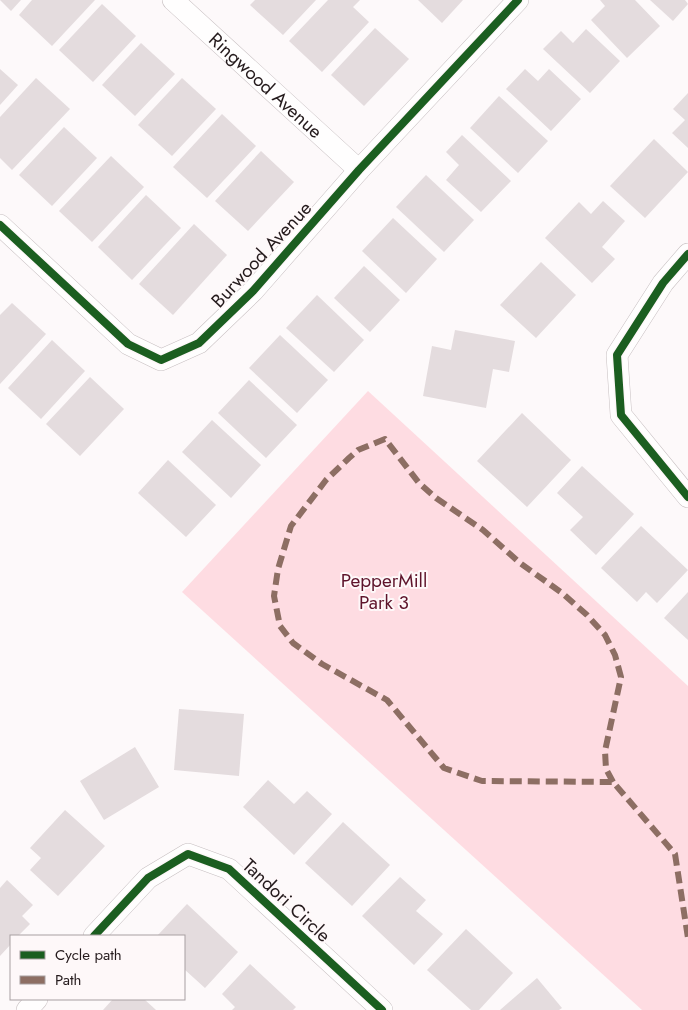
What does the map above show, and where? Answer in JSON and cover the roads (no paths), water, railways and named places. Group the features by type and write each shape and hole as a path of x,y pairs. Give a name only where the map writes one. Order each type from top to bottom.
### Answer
{"street":[{"name":"Ringwood Avenue","path":"173,0 359,170"},
{"name":"Burwood Avenue","path":"0,226 128,344 161,360 199,343 253,291 359,170 518,0"},
{"path":"688,254 663,283 617,354 621,416 688,498"},
{"name":"Tandori Circle","path":"95,935 148,878 188,854 229,868 382,1010"},
{"path":"27,1010 36,1000"}],"park label":[{"name":"PepperMill Park 3","path":"384,591"}]}
